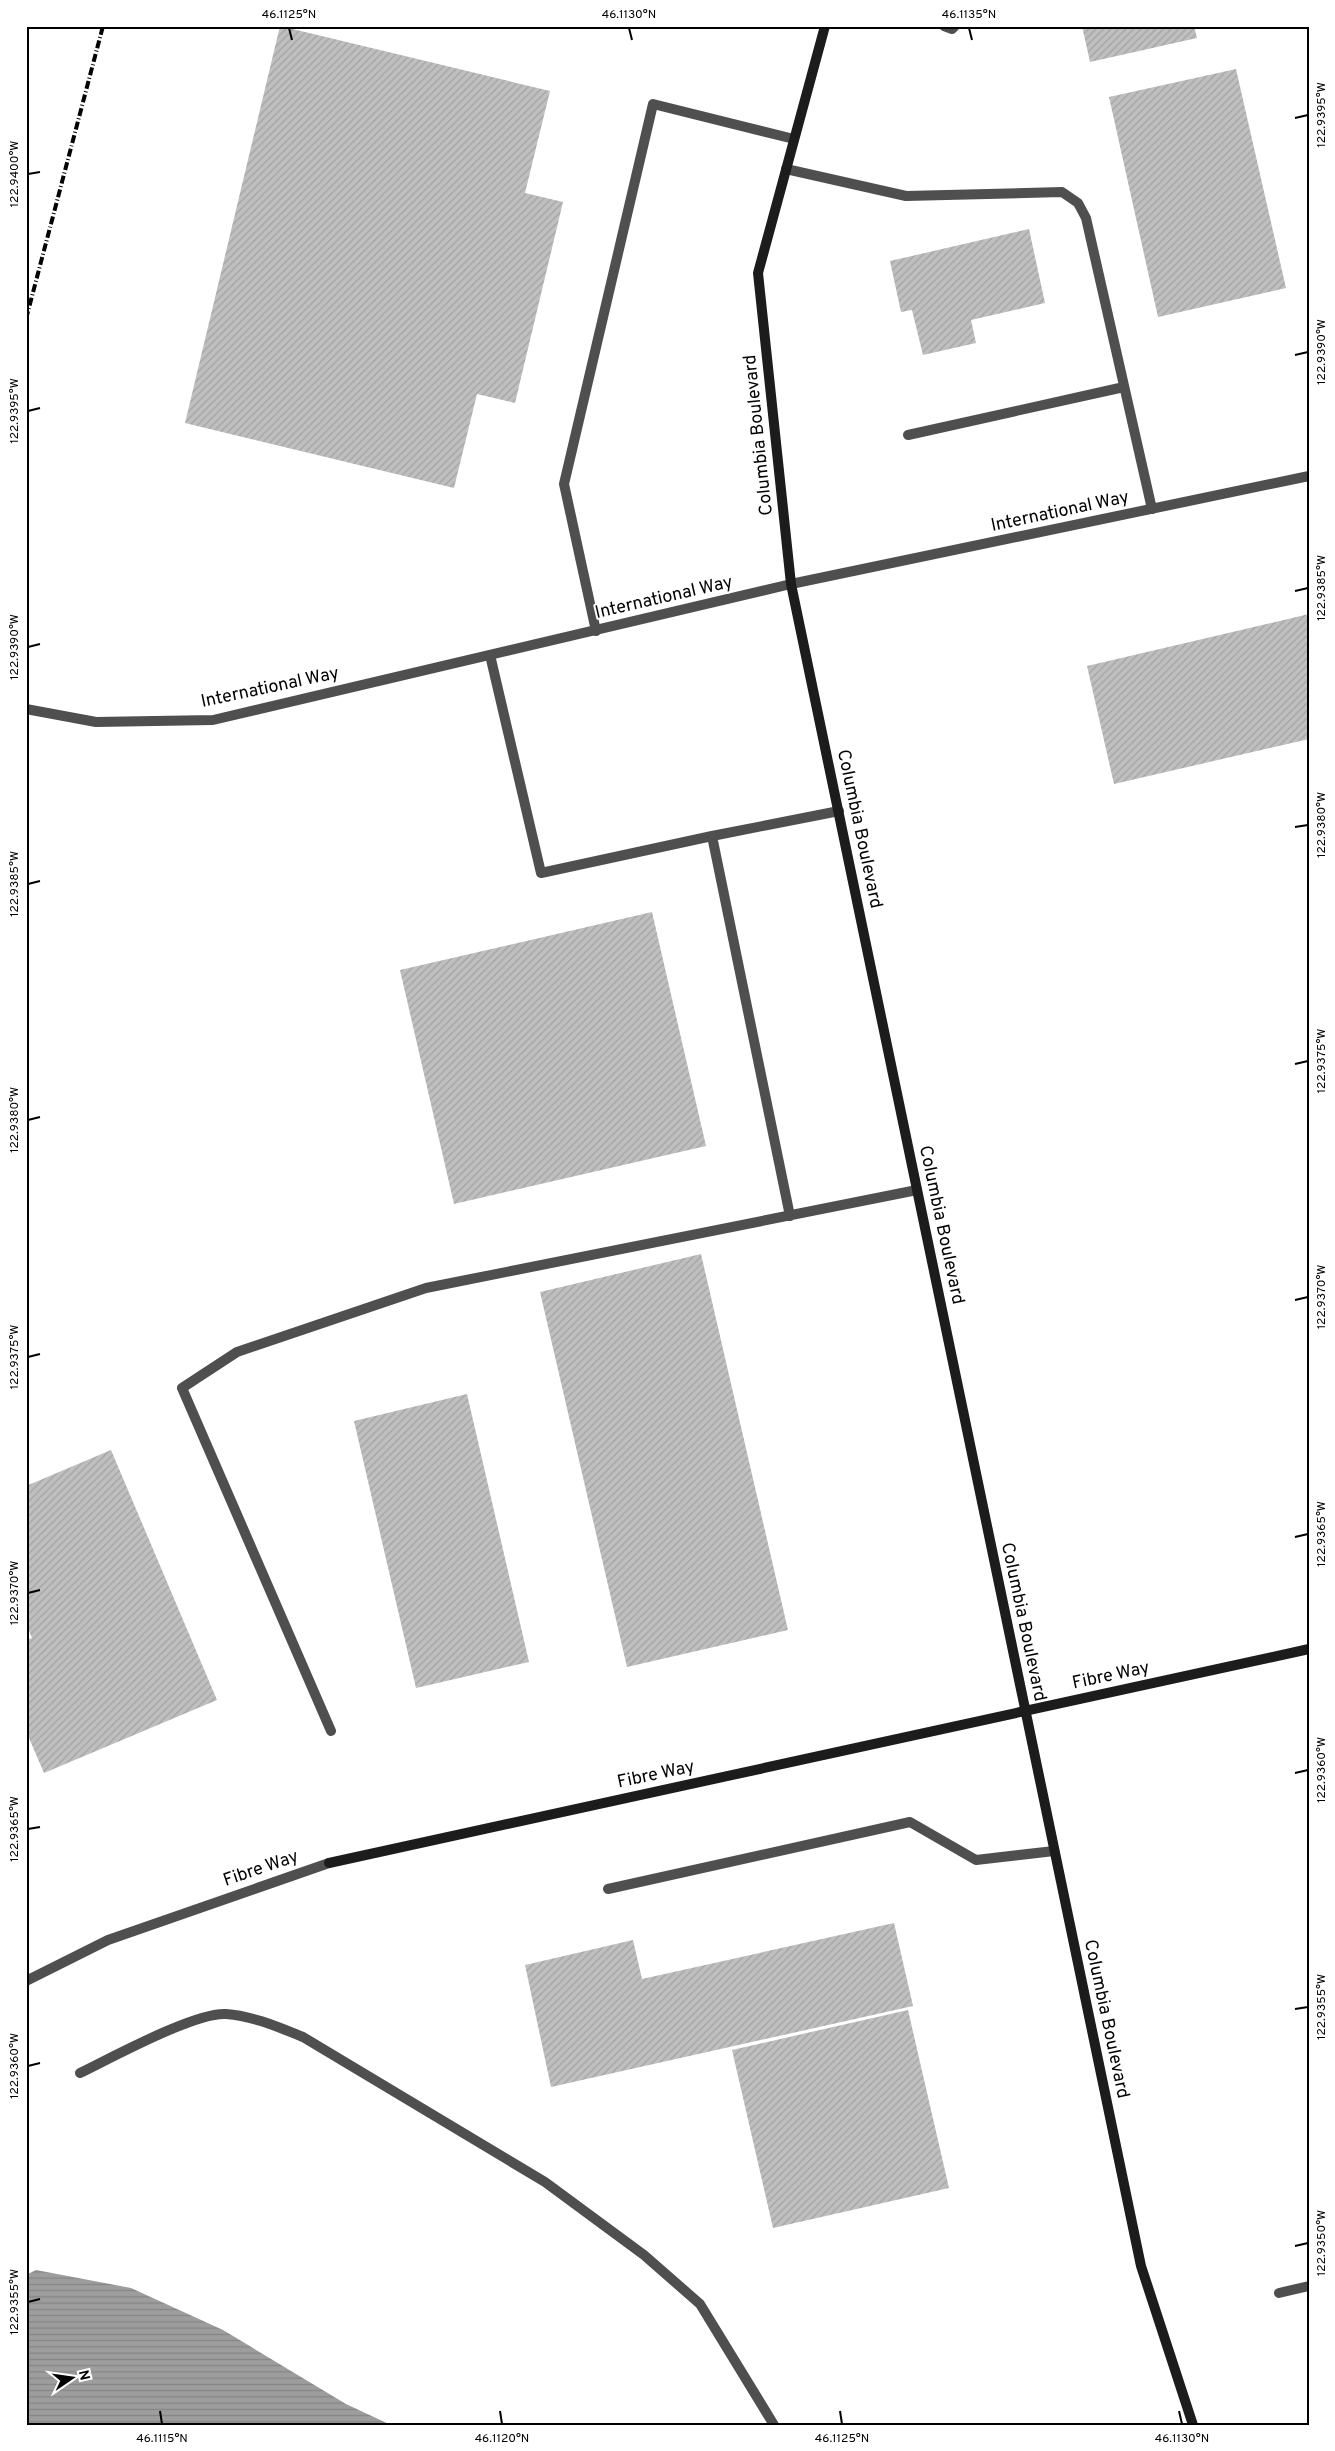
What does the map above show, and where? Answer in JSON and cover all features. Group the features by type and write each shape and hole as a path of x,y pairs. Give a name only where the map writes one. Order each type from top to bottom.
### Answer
{"street":[{"name":"Columbia Boulevard","path":"824,26 758,273 791,584 1141,2266 1193,2425"},
{"path":"944,26 952,29 955,26"},
{"path":"596,630 564,484 653,104 794,139"},
{"path":"786,170 906,196 1062,192 1078,203 1086,218 1152,509"},
{"path":"908,435 1124,387"},
{"name":"International Way","path":"26,709 96,722 212,720 791,584 1309,476"},
{"path":"490,655 542,873 838,811"},
{"path":"712,836 790,1216"},
{"path":"331,1731 182,1388 237,1352 426,1288 917,1190"},
{"name":"Fibre Way","path":"26,1981 108,1940 329,1863 1309,1649"},
{"path":"608,1889 910,1822 976,1860 1054,1851"},
{"path":"80,2072 190,2022 224,2014 265,2022 303,2037 545,2182 644,2254 700,2304 774,2425"},
{"path":"1279,2293 1309,2286"}],"shaded area":[{"path":"36,2270 131,2288 223,2330 346,2404 391,2425 26,2425 26,2275"}],"building":[{"path":"280,26 550,91 525,193 563,202 515,403 477,394 454,488 185,423"},
{"path":"1082,26 1194,26 1197,38 1090,62"},
{"path":"1236,69 1286,288 1158,317 1109,97"},
{"path":"1029,229 1045,303 971,320 976,343 923,355 912,310 901,312 890,261"},
{"path":"1309,614 1309,739 1114,784 1087,666"},
{"path":"652,912 706,1146 454,1204 400,970"},
{"path":"701,1254 788,1630 627,1667 540,1292"},
{"path":"467,1394 529,1662 416,1688 354,1421"},
{"path":"111,1450 217,1700 44,1773 26,1731 26,1640 32,1638 26,1624 26,1486"},
{"path":"894,1923 913,2006 551,2087 525,1965 633,1940 642,1979"},
{"path":"908,2010 949,2188 773,2228 732,2050"}],"railway":[{"path":"26,319 103,26"}]}
